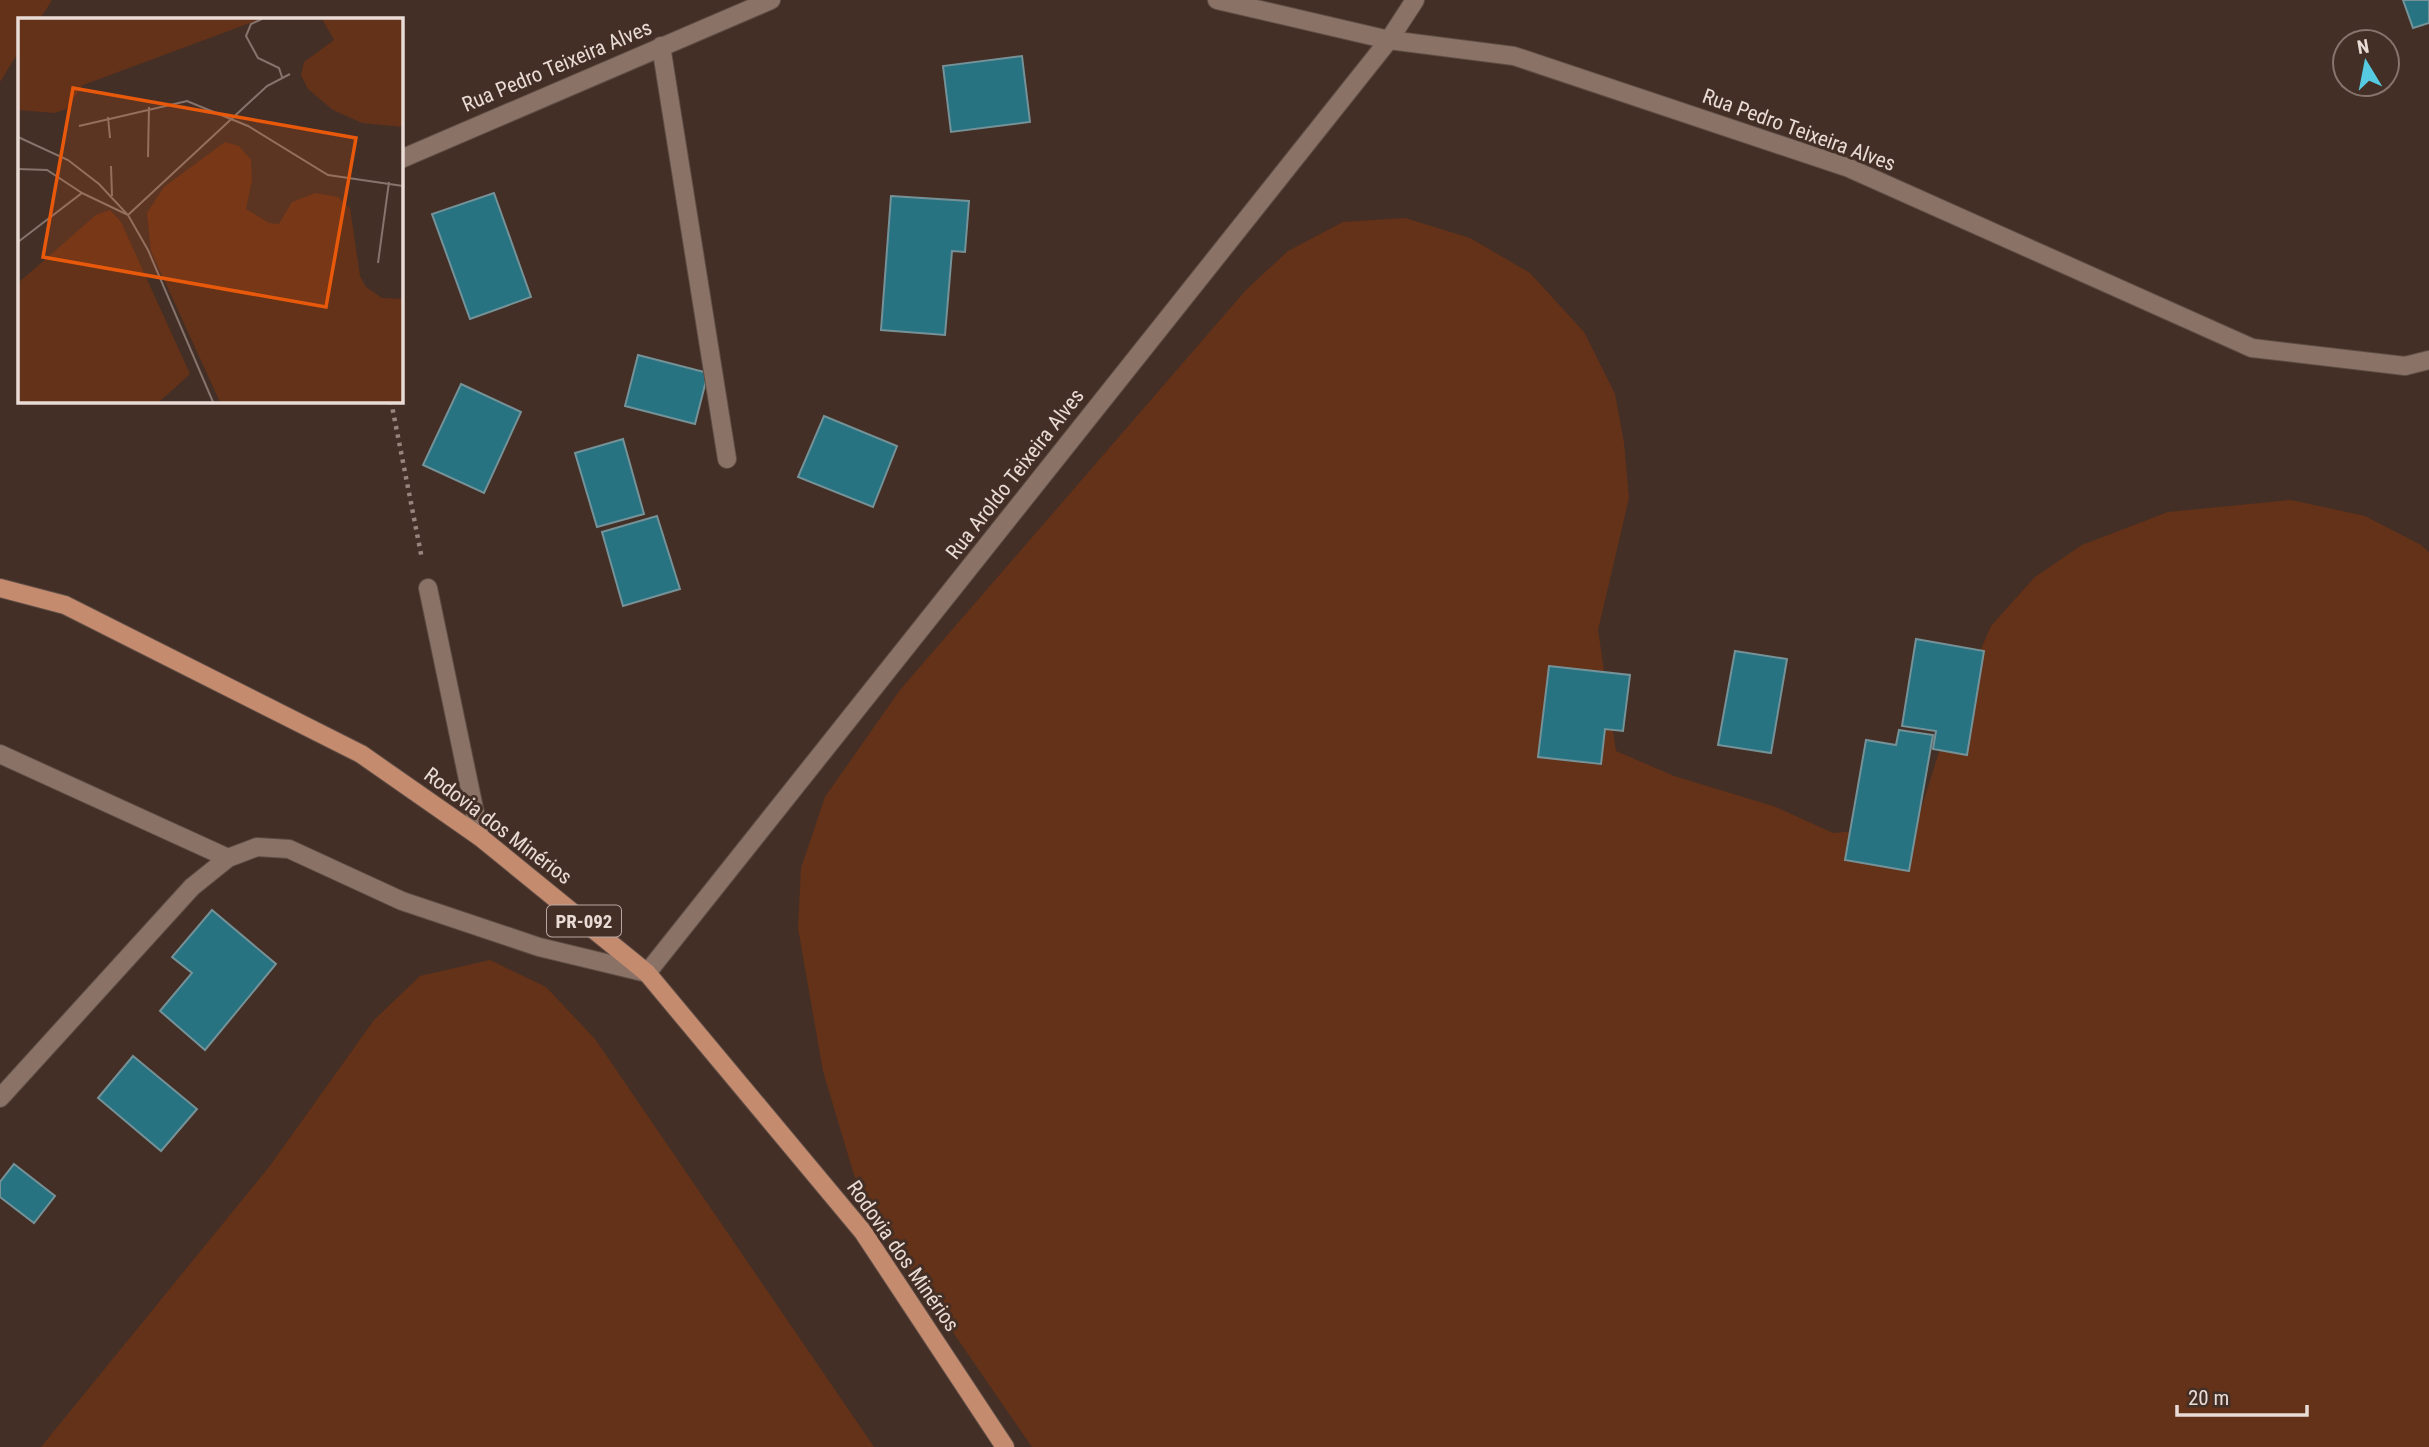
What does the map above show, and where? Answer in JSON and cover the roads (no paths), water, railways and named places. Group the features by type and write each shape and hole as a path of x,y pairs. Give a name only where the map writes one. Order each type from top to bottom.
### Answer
{"main road":[{"name":"Rodovia dos Minérios","path":"0,588 65,606 361,754 480,837 648,973 863,1232 1005,1447"}],"street":[{"name":"Rua Pedro Teixeira Alves","path":"402,159 771,0"},
{"name":"Rua Pedro Teixeira Alves","path":"1217,0 1389,40 1514,56 1849,168 2252,348 2405,366 2429,360"},
{"name":"Rua Aroldo Teixeira Alves","path":"648,973 1389,40 1415,0"},
{"path":"661,46 727,459"},
{"path":"428,588 480,837"},
{"path":"0,754 228,858"},
{"path":"0,1098 192,887 228,858 257,847 289,849 414,905 539,947 648,973"}]}
